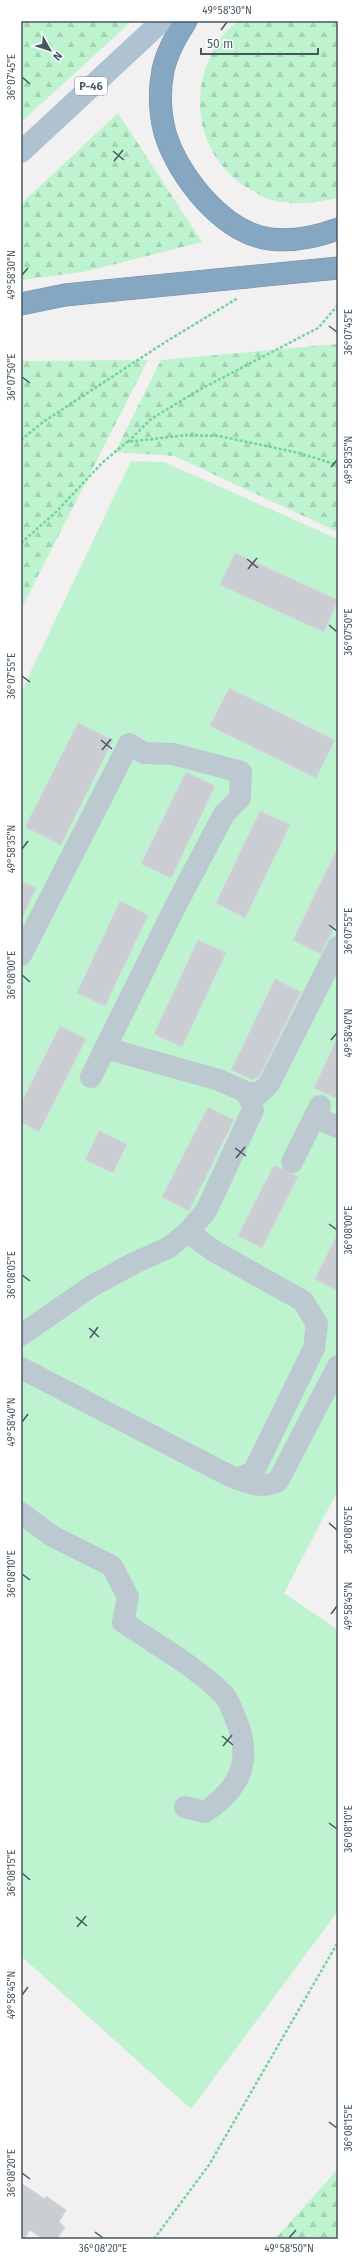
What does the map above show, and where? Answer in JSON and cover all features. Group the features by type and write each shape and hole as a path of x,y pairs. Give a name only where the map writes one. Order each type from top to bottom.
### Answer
{"highway":[{"path":"186,21 166,57 161,96 165,133 177,161 188,179 218,212 233,224 256,236 269,239 299,239 338,229"},
{"path":"21,304 104,291 338,268"}],"main road":[{"name":"Р-46","path":"21,152 162,21"}],"lane":[{"path":"21,955 129,744 144,753 173,754 242,772 240,798 224,814 175,906 91,1077"},
{"path":"105,1048 219,1080 248,1093 260,1093 269,1084 338,947"},
{"path":"21,1334 92,1286 136,1262 168,1248 188,1232 206,1211 253,1110 248,1093"},
{"path":"292,1162 317,1112 338,1127"},
{"path":"188,1232 214,1251 303,1301 317,1324 314,1348 254,1471 238,1479"},
{"path":"21,1368 238,1479 253,1484 269,1486 278,1481 338,1366"},
{"path":"21,1513 52,1536 112,1566 128,1597 123,1622 197,1673 225,1696 243,1735 243,1768 222,1801 205,1812 185,1807"}],"path":[{"path":"21,440 43,422 166,341 244,294"},
{"path":"21,543 55,513 103,462 151,419 199,390 318,328 338,305"},
{"path":"127,442 187,435 219,436 299,453 338,465"},
{"path":"154,2239 209,2165 338,1942"}],"green space":[{"path":"21,21 132,21 21,122"},
{"path":"239,21 338,21 338,198 313,202 289,203 265,198 238,181 225,169 215,155 207,140 202,123 200,106 201,88 210,56 222,36"},
{"path":"118,113 202,242 88,271 21,280 21,204"},
{"path":"338,344 338,532 174,456 115,452 161,360"},
{"path":"148,360 21,609 21,361"},
{"path":"131,461 164,462 338,539 338,1490 284,1593 338,1630 338,1911 191,2109 21,1956 21,692"},
{"path":"338,2169 338,2239 275,2239"}],"building":[{"path":"235,553 338,600 324,632 220,585"},
{"path":"229,688 335,740 316,778 210,726"},
{"path":"78,723 113,740 61,845 25,827"},
{"path":"186,772 215,786 171,878 141,864"},
{"path":"260,811 290,825 245,918 216,903"},
{"path":"338,847 338,919 321,954 293,940"},
{"path":"21,881 36,888 21,920"},
{"path":"120,901 148,915 105,1006 77,993"},
{"path":"198,940 226,953 182,1047 154,1034"},
{"path":"275,979 301,992 259,1077 253,1080 231,1070"},
{"path":"60,1026 86,1039 39,1132 21,1122 21,1103"},
{"path":"338,1036 338,1099 314,1088"},
{"path":"208,1107 234,1120 189,1211 162,1197"},
{"path":"99,1131 127,1144 113,1173 85,1160"},
{"path":"274,1165 298,1177 262,1248 238,1236"},
{"path":"338,1233 338,1291 315,1279"},
{"path":"21,2183 45,2199 46,2196 66,2210 59,2222 65,2227 57,2239 43,2239 30,2230 24,2239 21,2239"}]}
